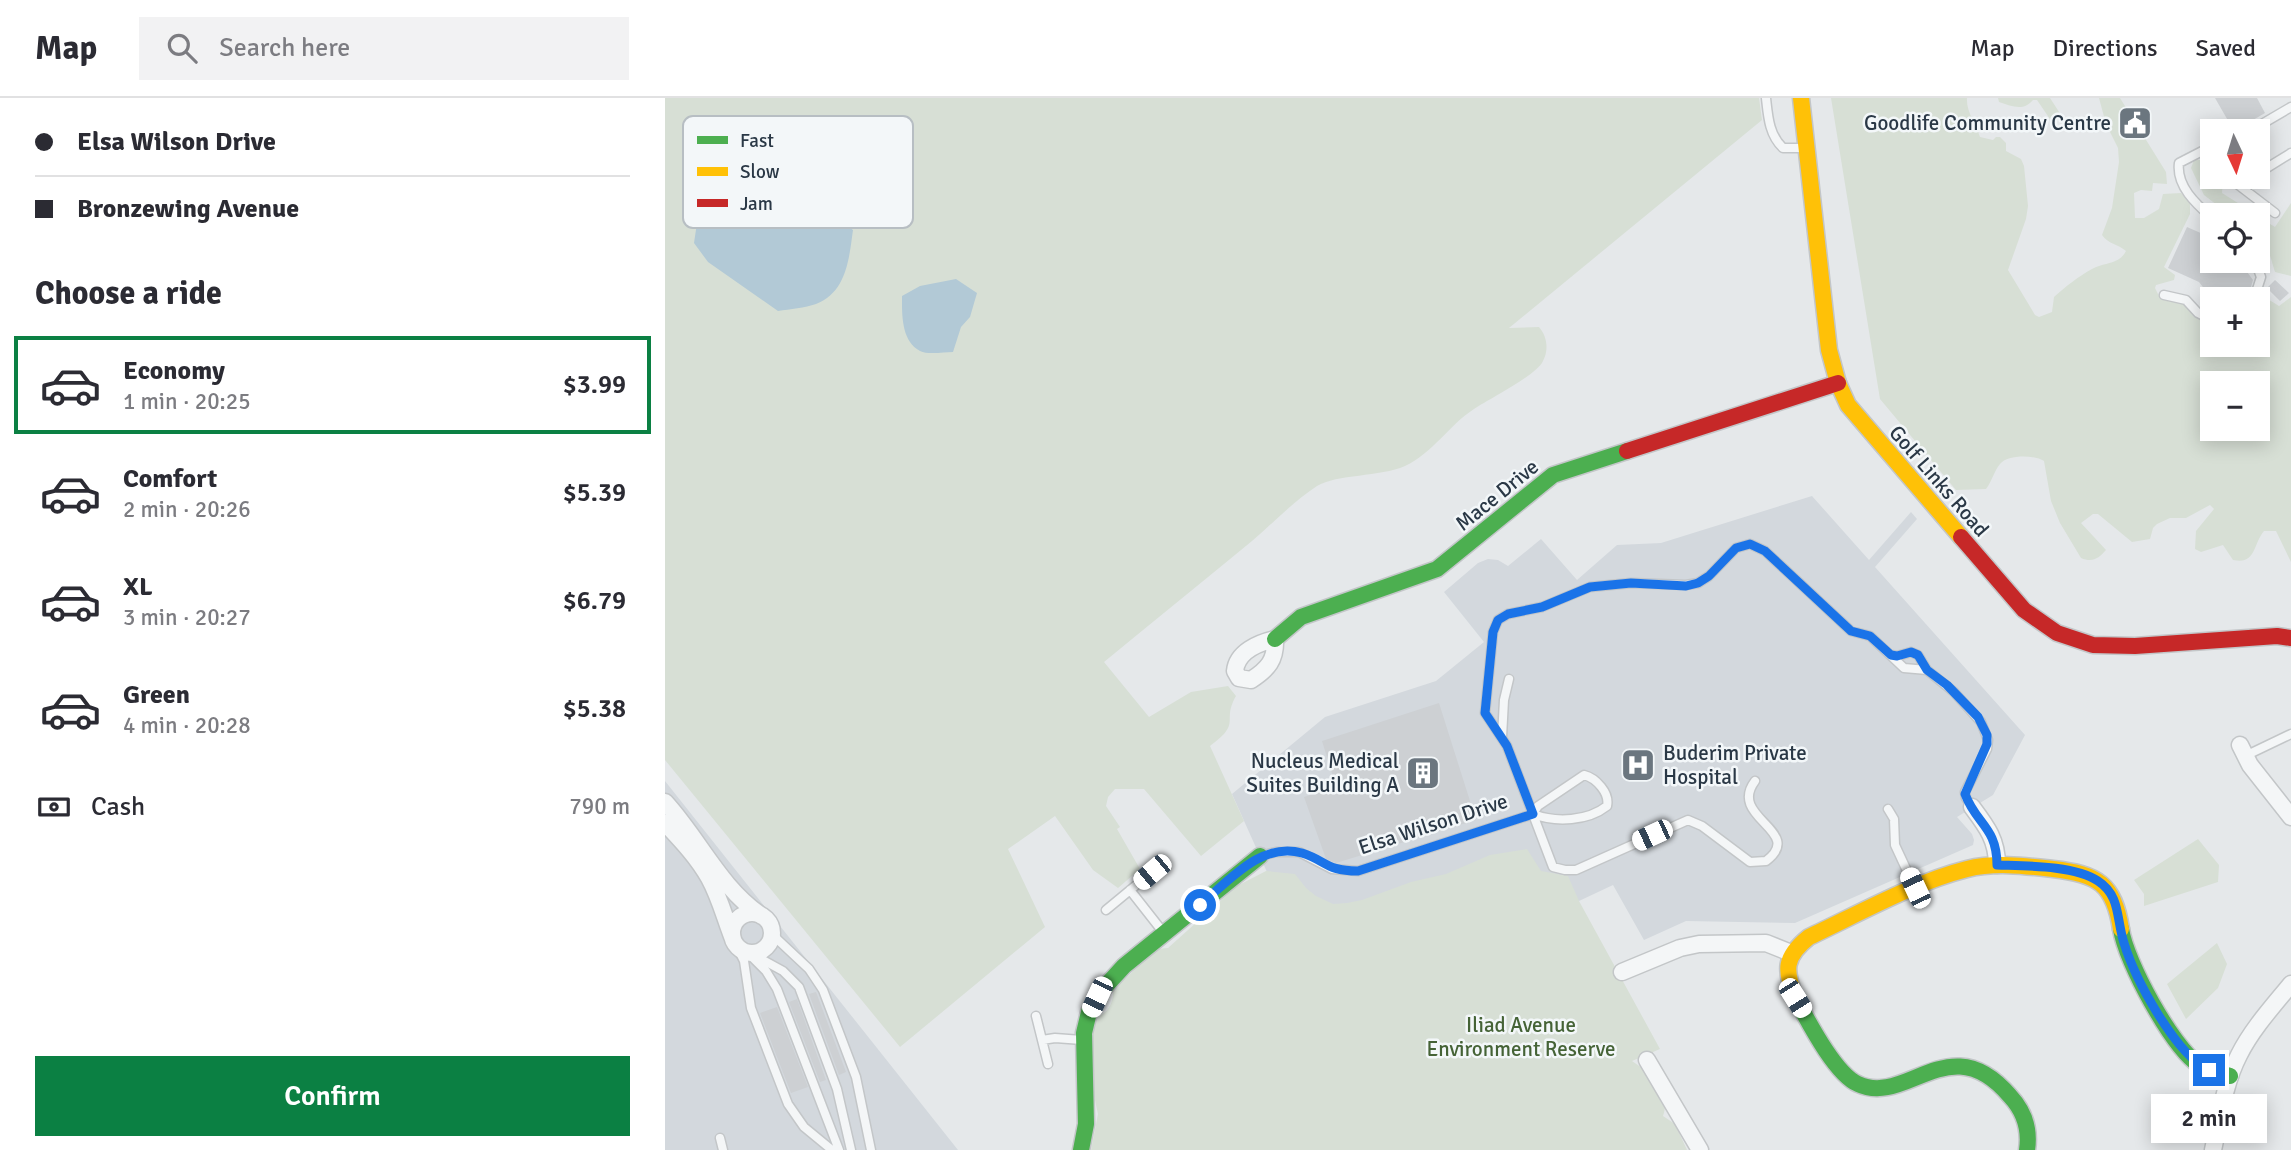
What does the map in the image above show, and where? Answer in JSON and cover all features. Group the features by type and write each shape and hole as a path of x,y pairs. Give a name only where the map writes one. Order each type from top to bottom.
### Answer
{"street":[{"name":"Golf Links Road","path":"1801,98 1826,329 1839,383 1848,405 2024,610 2057,632 2094,645 2135,646 2277,636 2291,638"},
{"name":"Mace Drive","path":"1275,639 1301,617 1437,569 1553,475 1839,383"},
{"path":"2242,750 2291,817"},
{"path":"665,802 731,890 766,921 771,936 768,945 760,951 741,947"},
{"path":"1972,807 1992,835 1997,851 1997,865"},
{"path":"665,823 694,855 709,877 741,947"},
{"name":"Elsa Wilson Drive","path":"1081,1150 1087,1116 1082,1040 1090,1013 1103,988 1124,966 1260,856"},
{"path":"2027,1150 2028,1130 2024,1116 2006,1090 1984,1072 1956,1066 1933,1070 1885,1087 1854,1083 1834,1062 1795,998 1788,973 1791,953 1796,946 1809,937 1915,888 1969,867 1997,865 2077,872 2094,878 2108,889 2116,902 2123,942 2133,966 2186,1055 2200,1066 2230,1076"},
{"path":"741,947 733,927 741,916 750,913 766,921"},
{"path":"1622,972 1680,948 1699,944 1766,943 1791,953"},
{"path":"2213,1150 2230,1076 2238,1057 2251,1035 2291,984"},
{"path":"1647,1060 1699,1150"}],"lane":[{"path":"1766,98 1772,131 1777,142 1783,148 1806,148"},
{"path":"2270,119 2291,107"},
{"path":"2270,166 2291,153"},
{"path":"2200,154 2179,163 2178,170 2188,194 2200,206"},
{"path":"2245,190 2275,213"},
{"path":"2164,295 2186,300 2200,314"},
{"path":"1755,781 1748,791 1748,801 1774,832 1777,844 1771,857 1761,863 1745,859 1702,826 1688,820 1581,868 1558,869 1551,863 1502,737 1488,719 1485,706 1493,632 1501,617 1542,607 1590,587 1631,583 1693,584 1709,576 1736,548 1745,544 1761,547 1847,628 1870,636 1904,668 1927,670"},
{"path":"1891,655 1915,653 1927,670 1940,678 1974,712 1987,735 1987,749 1965,792 1972,807"},
{"path":"1502,737 1505,690 1509,680"},
{"path":"2242,750 2291,734"},
{"name":"Elsa Wilson Drive","path":"1260,856 1299,852 1332,869 1358,871 1533,814 1543,818 1591,816 1607,806 1609,800 1592,778 1584,775 1538,806 1533,814"},
{"path":"1888,809 1894,819 1895,845 1915,888"},
{"path":"1106,910 1152,872"},
{"path":"1131,890 1164,934"},
{"path":"766,921 776,939 809,969 824,990 856,1077 871,1150"},
{"path":"741,947 751,1007 788,1104 804,1126 832,1150"},
{"path":"741,947 766,971 775,984 839,1150"},
{"path":"741,947 787,974 799,987 837,1089 851,1150"},
{"path":"1036,1016 1048,1064"},
{"path":"1042,1040 1082,1040"},
{"path":"720,1138 723,1150"}],"shaded area":[{"name":"Buderim Private Hospital","path":"1812,496 1869,560 1911,512 1917,519 1875,567 2025,735 1993,795 1957,817 1972,834 1973,845 1795,923 1686,921 1644,940 1613,885 1579,901 1318,986 1232,794 1325,717 1436,681 1484,642 1444,592 1478,563 1488,559 1498,560 1508,566 1541,539 1577,580 1617,545 1661,543"},
{"path":"665,781 958,1150 665,1150"}],"green space":[{"path":"665,98 1759,98 1762,120 1509,328 1539,327 1544,335 1545,357 1532,373 1465,416 1424,454 1405,466 1336,479 1317,486 1104,662 1149,717 1191,692 1228,686 1236,696 1230,711 1229,726 1210,746 1244,821 1201,856 1144,789 1115,789 1108,797 1106,806 1120,827 1117,829 1140,869 1118,888 1093,870 1055,816 1008,849 1045,927 900,1047 665,760"},
{"path":"1831,98 1967,98 1980,137 1993,140 2000,137 2006,143 2006,151 2021,159 2024,166 2028,206 2026,219 2008,270 2035,315 2039,317 2052,312 2054,297 2072,282 2092,269 2119,259 2126,251 2102,235 2112,208 2119,162 2118,148 2106,124 2099,98 2120,98 2166,172 2167,184 2153,183 2152,191 2141,190 2134,193 2135,218 2144,218 2159,209 2163,194 2181,193 2190,202 2190,214 2164,267 2175,275 2174,280 2156,285 2155,288 2159,296 2189,305 2200,315 2200,357 2270,357 2270,300 2279,306 2291,297 2291,562 2276,531 2264,531 2250,556 2240,561 2233,560 2223,545 2201,552 2195,549 2196,531 2214,509 2210,505 2186,518 2170,518 2157,524 2150,539 2132,542 2098,514 2093,514 2081,523 2106,550 2095,559 2081,558 2060,523 2051,501 2044,461 2040,459 2009,458 1998,467 1986,489 1956,490 1880,399"},
{"path":"1998,98 2050,98 2063,118 2052,122 2037,100 2017,107 1999,102"},
{"path":"2194,160 2200,160 2200,187 2191,168"},
{"path":"2201,189 2222,189 2222,193 2238,203 2214,203"},
{"path":"2291,203 2291,276 2275,272 2270,256 2270,224 2275,227"},
{"path":"2198,839 2219,865 2218,882 2144,906 2144,894 2134,880"},
{"name":"Iliad Avenue Environment Reserve","path":"1527,849 1541,871 1568,876 1660,1049 1632,1061 1658,1084 1664,1099 1663,1116 1675,1124 1687,1150 1091,1150 1098,1114 1087,1064 1093,1020 1108,1008 1113,990 1157,949 1168,948 1237,886 1266,871 1295,874 1316,896 1333,904 1347,903 1411,882 1446,874 1490,855"},
{"path":"2217,943 2227,964 2218,988 2186,1019 2167,984"}],"water":[{"path":"696,228 853,230 845,273 834,291 816,304 778,311 708,262 694,243"},
{"path":"956,279 977,293 970,317 961,327 953,352 920,351 909,341 906,334 902,296 920,286"}],"building":[{"path":"2215,98 2257,98 2265,113 2255,119 2227,119"},
{"path":"2187,227 2200,233 2200,273 2248,273 2253,280 2251,287 2203,287 2199,282 2168,268"},
{"path":"2275,280 2289,293 2280,301 2268,287"},
{"path":"1439,703 1476,820 1336,863 1326,859 1304,797 1336,786 1322,741"},
{"path":"816,992 846,1072 839,1075 809,994"},
{"path":"797,999 826,1080 820,1082 789,1002"},
{"path":"777,1007 808,1087 791,1093 760,1013"}],"traffic: fast":[{"path":"1275,639 1301,617 1437,569 1553,475 1627,451"},
{"path":"1081,1150 1086,1124 1084,1033 1089,1012 1102,990 1124,966 1260,856"},
{"path":"2121,929 2131,962 2176,1041 2199,1065 2230,1076"},
{"path":"1796,999 1831,1059 1858,1084 1876,1088 1894,1086 1948,1067 1968,1067 1988,1076 2019,1108 2027,1128 2027,1150"}],"traffic: slow":[{"path":"1801,98 1829,350 1838,383 1848,405 1961,537"},
{"path":"1796,999 1789,980 1789,965 1795,951 1809,937 1907,890 1967,869 1999,865 2082,874 2101,884 2108,892 2114,901 2121,929"}],"traffic: jam":[{"path":"1627,451 1838,383"},
{"path":"1961,537 2024,610 2057,633 2093,645 2135,646 2277,636 2291,638"}],"place":[{"name":"Goodlife Community Centre","path":"2135,123"},
{"name":"Buderim Private Hospital","path":"1638,765"},
{"name":"Nucleus Medical Suites Building A","path":"1423,773"}],"route":[{"path":"1200,905 1260,856 1299,852 1332,869 1358,871 1533,814 1507,746 1485,713 1493,632 1498,620 1508,614 1542,607 1599,585 1649,583 1686,586 1698,583 1709,576 1736,548 1750,544 1761,547 1851,631 1870,636 1891,655 1911,652 1918,655 1927,670 1940,678 1974,712 1988,740 1987,749 1965,794 1992,835 1997,851 1997,865 2077,872 2094,878 2108,889 2118,908 2125,947 2151,1000 2186,1055 2209,1070"}]}
